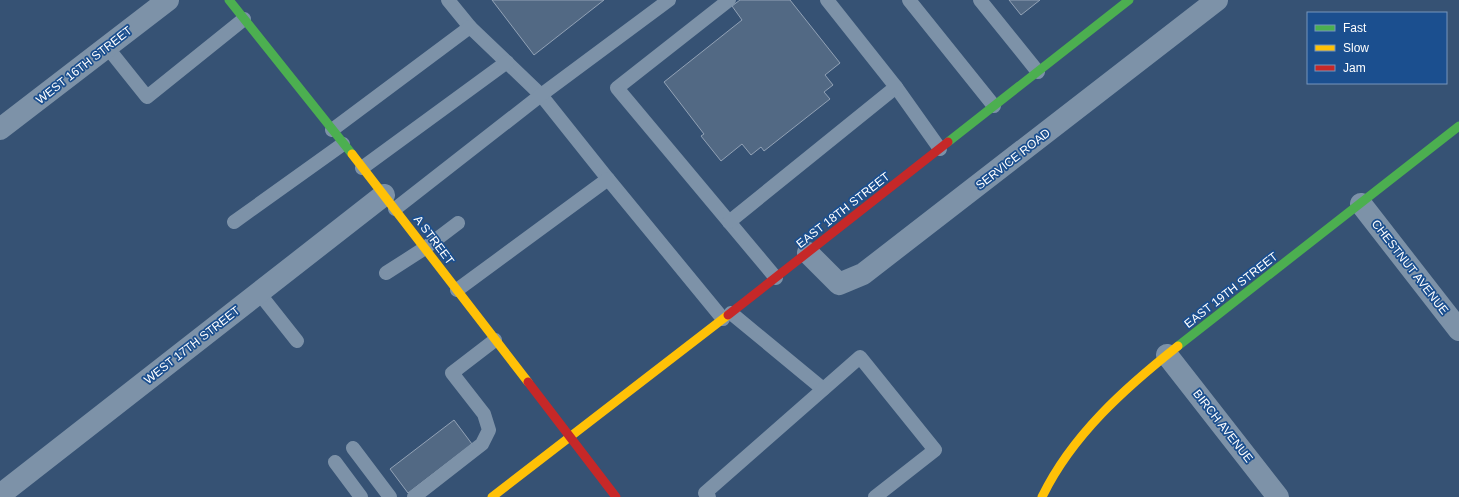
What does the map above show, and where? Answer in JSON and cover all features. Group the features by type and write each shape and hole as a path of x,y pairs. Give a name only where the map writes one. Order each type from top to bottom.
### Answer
{"main road":[{"name":"A STREET","path":"229,0 390,202 616,497"},
{"name":"EAST 18TH STREET","path":"492,497 776,278 1129,0"},
{"name":"EAST 19TH STREET","path":"1042,497 1051,478 1079,437 1112,402 1167,355 1459,126"}],"street":[{"name":"WEST 16TH STREET","path":"0,129 168,0"},
{"name":"SERVICE ROAD","path":"808,253 839,284 863,274 1217,0"},
{"name":"WEST 17TH STREET","path":"0,495 259,293 390,202"},
{"name":"CHESTNUT AVENUE","path":"1361,204 1459,330"},
{"name":"BIRCH AVENUE","path":"1167,355 1278,497"}],"lane":[{"path":"448,0 470,27 541,95 608,179 727,316 823,389"},
{"path":"390,202 541,95 669,0"},
{"path":"729,0 616,88 776,278"},
{"path":"827,0 896,87 940,149"},
{"path":"909,0 994,106"},
{"path":"980,0 1038,72"},
{"path":"107,47 147,97 244,19"},
{"path":"332,130 470,27"},
{"path":"362,168 507,62"},
{"path":"729,222 896,87"},
{"path":"234,222 343,144"},
{"path":"457,290 608,179"},
{"path":"386,273 425,248 458,223"},
{"path":"259,293 297,341"},
{"path":"414,497 482,444 489,430 484,414 452,373 495,340"},
{"path":"708,497 706,493 860,357 935,450 875,497"},
{"path":"353,448 390,497"},
{"path":"335,462 362,497"}],"building":[{"path":"492,0 604,0 534,55"},
{"path":"740,0 790,0 840,63 825,75 833,85 824,92 830,99 764,151 761,147 751,155 742,144 721,161 701,136 704,134 664,82 742,20 732,6"},
{"path":"1009,0 1040,0 1021,15"},
{"path":"454,420 472,444 408,493 390,469"}],"traffic: fast":[{"path":"229,0 352,154"},
{"path":"948,142 1129,0"},
{"path":"1178,346 1459,126"}],"traffic: slow":[{"path":"352,154 528,382"},
{"path":"492,497 728,315"},
{"path":"1042,497 1054,474 1068,453 1101,414 1158,362 1178,346"}],"traffic: jam":[{"path":"728,315 948,142"},
{"path":"528,382 616,497"}]}
